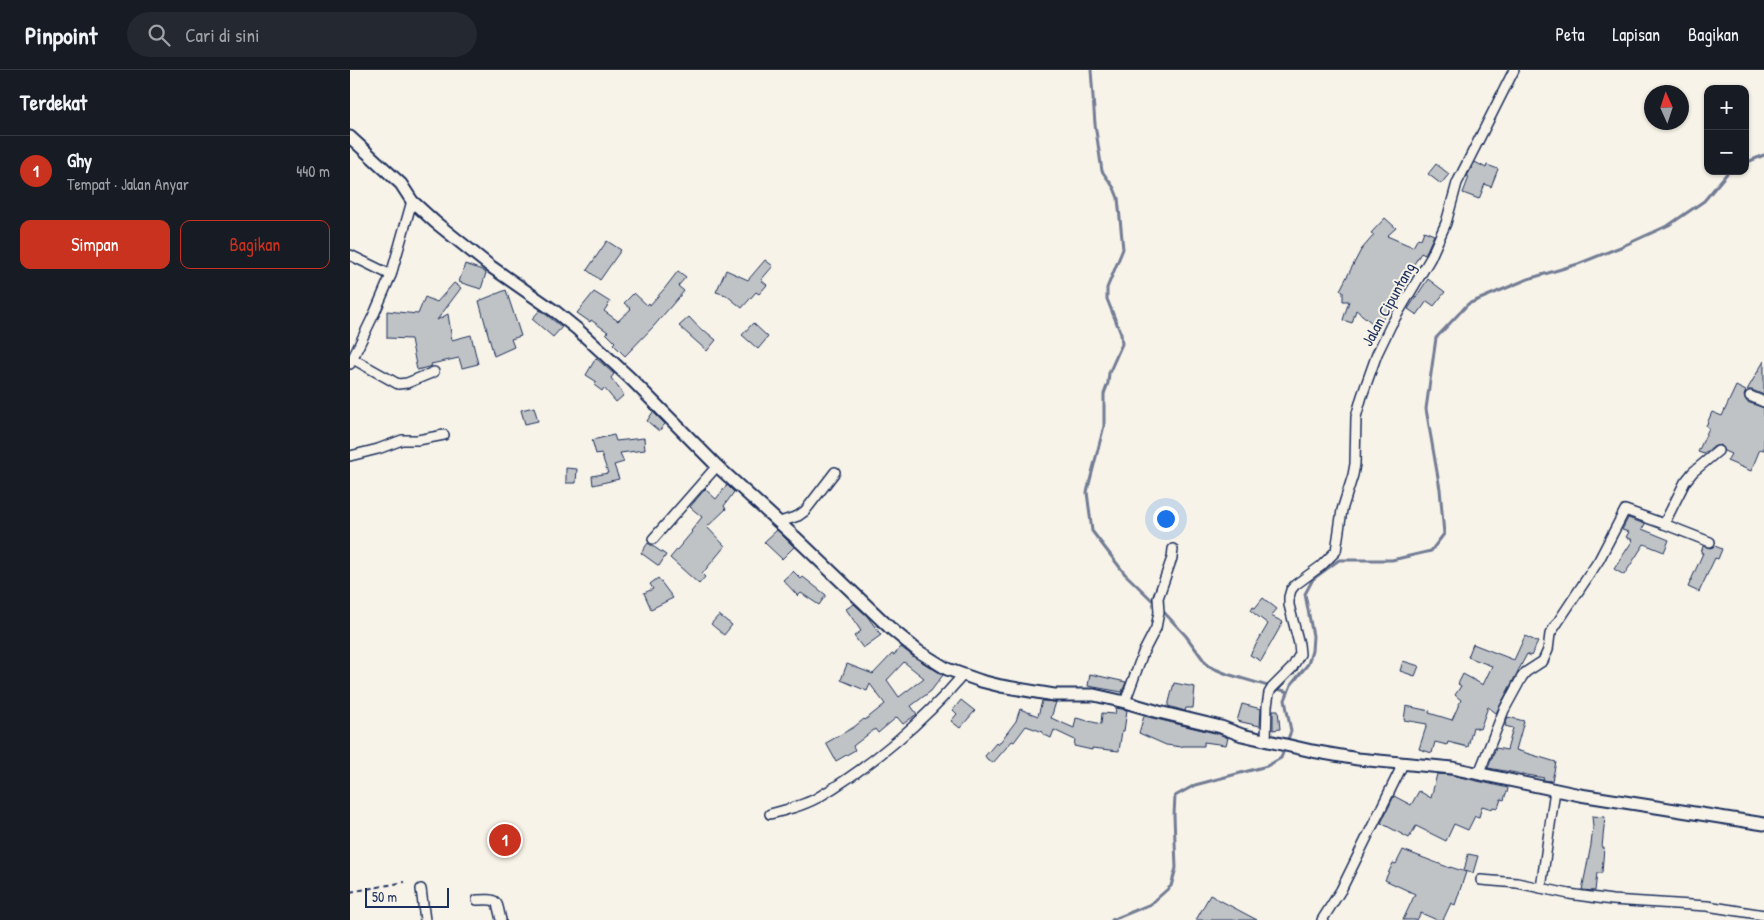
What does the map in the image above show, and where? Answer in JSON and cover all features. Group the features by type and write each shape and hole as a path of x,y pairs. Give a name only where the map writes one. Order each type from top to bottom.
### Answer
{"street":[{"name":"Jalan Cipuntang","path":"1266,734 1267,698 1269,693 1292,668 1300,654 1289,605 1289,596 1291,590 1321,566 1336,551 1342,510 1353,475 1355,426 1358,408 1377,354 1391,325 1430,259 1446,224 1456,183 1514,70"},
{"path":"350,137 401,184 412,201 435,222 490,266 577,329 631,379 717,466 780,522 904,640 932,661 962,675 1001,686 1054,695 1094,696 1126,702 1266,734 1312,751 1479,773 1555,790 1764,824"},
{"path":"412,201 391,275 352,361 398,384 407,383 434,372"},
{"path":"350,255 391,275"},
{"path":"1750,396 1764,402"},
{"path":"350,456 378,449 402,440 418,440 444,435"},
{"path":"1664,524 1685,482 1693,472 1718,451"},
{"path":"653,539 717,466"},
{"path":"780,522 798,516 805,511 835,472"},
{"path":"1479,773 1500,718 1522,677 1526,672 1543,661 1548,650 1550,634 1599,560 1625,510 1710,542"},
{"path":"1126,702 1143,653 1156,628 1159,612 1158,598 1172,558 1173,548"},
{"path":"770,814 816,798 875,758 926,715 962,675"},
{"path":"1322,920 1345,881 1403,764"},
{"path":"1541,888 1555,790"},
{"path":"1481,880 1517,883 1612,900 1707,906 1764,915"},
{"path":"421,889 425,920"},
{"path":"477,900 493,899 496,901 501,920"}],"path":[{"path":"350,892 405,882"}],"building":[{"path":"1475,162 1486,168 1487,165 1498,169 1491,187 1485,184 1479,199 1463,193 1469,177 1467,176"},
{"path":"1436,164 1449,174 1441,184 1428,174"},
{"path":"1385,218 1396,228 1387,236 1413,247 1418,238 1421,239 1424,231 1434,235 1425,255 1421,253 1400,286 1405,289 1398,301 1395,299 1377,327 1356,310 1352,323 1343,320 1349,301 1343,301 1343,292 1340,290 1361,250 1374,235 1371,233"},
{"path":"607,241 621,250 600,280 587,270"},
{"path":"765,260 773,266 761,280 767,285 759,294 756,292 742,308 726,295 716,292 726,270 748,280"},
{"path":"465,264 486,273 481,289 459,282"},
{"path":"678,271 686,277 678,286 684,291 625,356 613,344 615,342 606,333 608,332 577,313 594,292 610,302 604,311 618,321 631,309 624,303 634,293 647,305 649,303 650,305"},
{"path":"1428,279 1445,292 1434,306 1427,301 1417,315 1408,309"},
{"path":"454,283 461,288 437,320 448,314 452,340 471,335 478,364 462,368 459,358 431,364 432,366 417,370 411,339 387,338 387,311 418,314 425,297 437,302"},
{"path":"506,290 521,336 511,339 514,347 494,356 479,301"},
{"path":"540,310 562,327 553,337 532,319"},
{"path":"689,317 703,332 704,330 716,340 707,351 679,326"},
{"path":"753,323 768,337 758,349 742,335"},
{"path":"596,358 614,374 611,378 624,395 616,402 604,388 602,391 594,385 597,382 586,375"},
{"path":"1764,361 1764,395 1747,390"},
{"path":"1736,386 1746,391 1744,396 1747,402 1764,408 1764,450 1760,449 1751,471 1727,461 1731,454 1724,451 1721,445 1712,447 1704,454 1698,452 1709,428 1706,426 1712,412 1722,416"},
{"path":"534,407 538,421 525,424 521,410"},
{"path":"653,412 665,424 659,431 647,421"},
{"path":"614,435 616,441 644,438 645,450 620,453 624,462 614,465 619,479 593,485 592,476 608,473 601,453 596,454 592,440"},
{"path":"566,468 577,469 576,483 566,483"},
{"path":"727,485 734,492 724,506 726,509 707,527 725,546 702,574 705,577 699,584 670,558 702,517 690,507 705,489 716,499"},
{"path":"1628,518 1645,524 1642,529 1669,540 1664,552 1644,544 1624,575 1614,569 1633,540 1626,537 1629,532 1622,530"},
{"path":"777,530 794,547 782,559 764,542"},
{"path":"648,543 666,555 659,566 641,553"},
{"path":"1703,546 1710,548 1715,546 1722,549 1718,559 1715,558 1699,592 1688,587 1703,553 1701,553"},
{"path":"793,571 801,579 803,577 826,595 819,605 801,593 798,596 783,580"},
{"path":"658,578 673,598 651,609 644,593 653,589 650,584"},
{"path":"1263,598 1277,609 1271,616 1283,622 1261,661 1250,655 1268,624 1251,611"},
{"path":"854,604 867,616 881,635 863,648 854,636 861,631 846,609"},
{"path":"719,615 732,625 724,635 711,624"},
{"path":"1525,636 1538,642 1531,656 1527,654 1496,713 1488,707 1480,729 1473,727 1468,747 1448,742 1447,745 1435,742 1432,753 1419,749 1427,724 1404,720 1406,706 1430,711 1429,713 1452,720 1461,700 1455,695 1461,686 1458,684 1463,674 1483,685 1492,666 1468,657 1473,644 1514,660"},
{"path":"901,647 943,675 931,691 911,706 917,714 903,724 897,717 878,733 875,729 853,746 855,750 836,761 826,743 865,720 885,704 870,684 867,691 841,680 847,664 873,674 892,654 894,655","holes":["904,662 924,678 899,697 887,680"]},
{"path":"1403,661 1419,666 1415,676 1400,671"},
{"path":"1090,674 1126,682 1122,692 1088,686"},
{"path":"1174,683 1195,687 1193,708 1186,708 1185,711 1168,706"},
{"path":"961,700 975,711 960,728 951,721 957,714 953,710"},
{"path":"1042,701 1056,702 1051,718 1074,728 1076,718 1101,724 1102,713 1115,714 1116,708 1127,710 1119,751 1092,748 1092,750 1074,746 1075,740 1054,730 1051,738 1043,734 1043,732 1026,726 1014,742 1012,741 993,763 987,759 985,756 996,743 998,745 1016,721 1020,709 1038,716"},
{"path":"1242,704 1261,709 1260,726 1237,721"},
{"path":"1273,710 1278,710 1280,729 1273,730"},
{"path":"1144,716 1219,734 1228,738 1226,745 1204,742 1204,746 1182,747 1166,745 1139,733"},
{"path":"1508,717 1524,721 1516,750 1556,762 1552,781 1488,768 1496,748 1507,750 1513,728 1505,726"},
{"path":"1437,774 1451,775 1508,788 1507,793 1504,800 1501,799 1498,808 1493,807 1492,809 1482,806 1479,817 1475,816 1468,830 1454,824 1446,841 1416,826 1409,838 1381,823 1394,796 1411,805 1419,791 1431,798"},
{"path":"1592,816 1605,817 1602,873 1597,873 1595,891 1582,890 1591,845"},
{"path":"1403,850 1466,872 1455,905 1451,903 1443,920 1437,920 1421,913 1417,920 1403,920 1415,894 1385,880 1393,863 1396,864"},
{"path":"1468,854 1478,856 1473,873 1464,871"},
{"path":"1210,895 1257,920 1196,920"}],"waterway":[{"path":"1091,70 1095,124 1102,171 1114,188 1118,198 1123,249 1107,288 1107,299 1121,334 1122,344 1109,373 1104,394 1104,426 1087,492 1092,531 1125,574 1157,605"},
{"path":"1749,161 1764,155"},
{"path":"1112,920 1151,904 1171,886 1176,868 1175,796 1195,785 1267,766 1281,758 1291,731 1285,700 1291,685 1308,664 1312,651 1313,636 1305,594 1313,579 1339,560 1392,560 1431,551 1444,534 1440,489 1426,409 1436,338 1468,304 1528,279 1578,264 1669,225 1704,201 1726,175"},
{"path":"1161,609 1186,636 1208,666 1227,674 1288,692"}],"place":[{"name":"Ghy","path":"505,840"}]}
